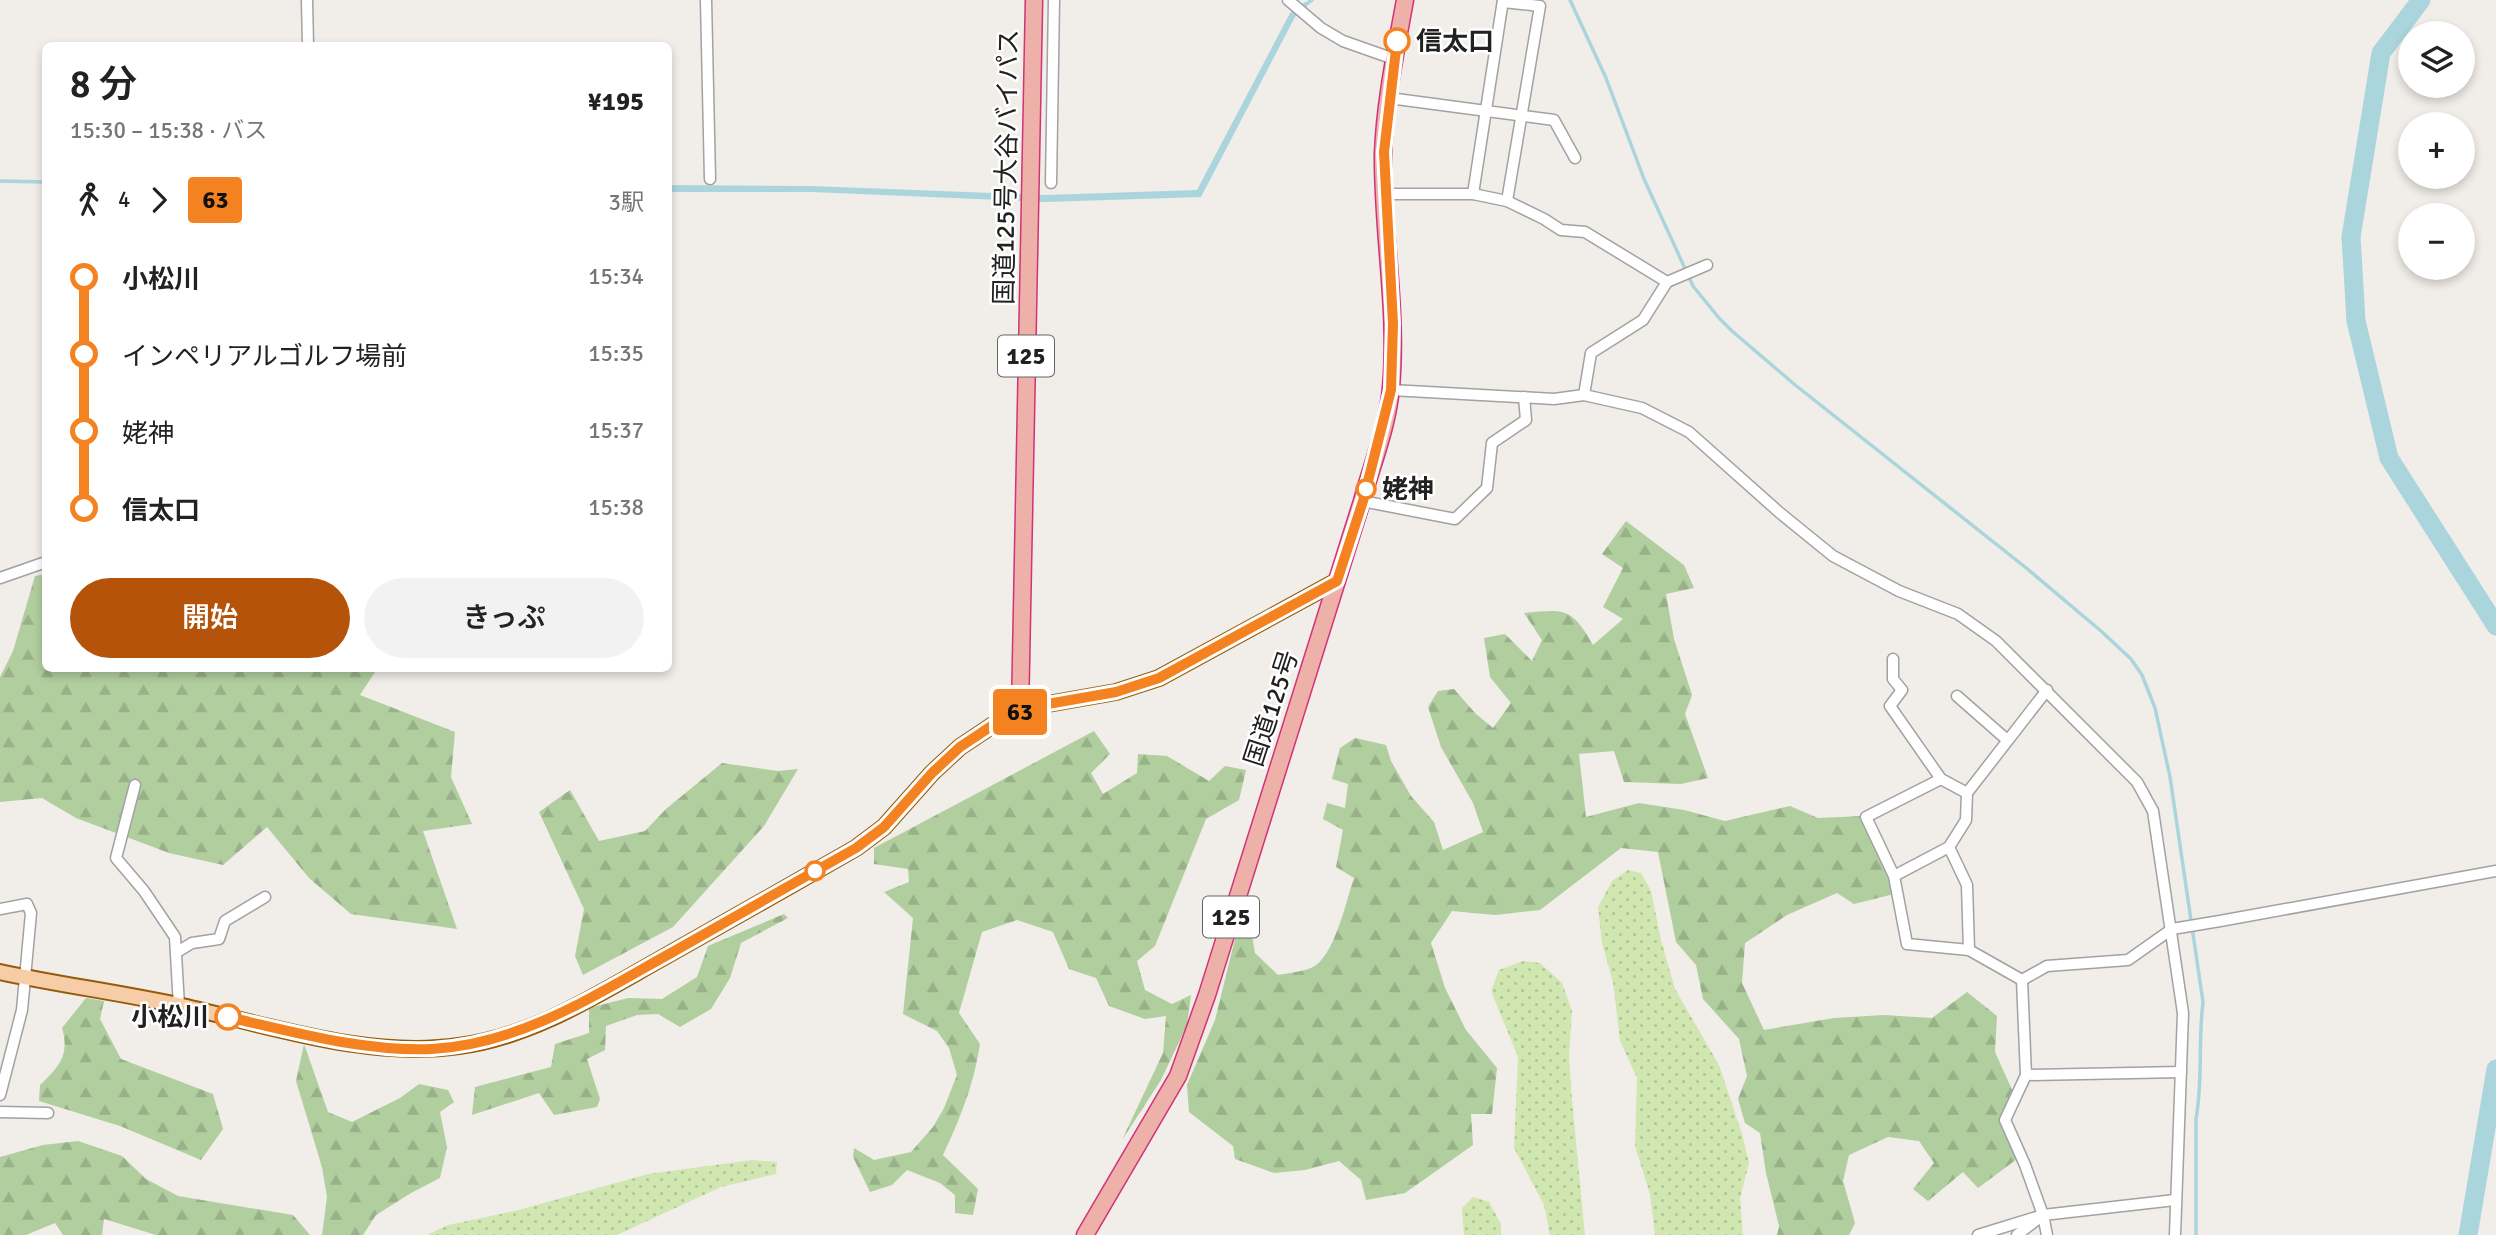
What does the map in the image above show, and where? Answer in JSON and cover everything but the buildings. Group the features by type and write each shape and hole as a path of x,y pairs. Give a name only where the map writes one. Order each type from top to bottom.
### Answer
{"highway":[{"name":"国道125号大谷バイパス","path":"1020,712 1034,0"},
{"name":"国道125号","path":"1085,1235 1178,1076 1207,995 1363,501 1391,390 1393,324 1384,194 1384,152 1394,59 1405,0"}],"main road":[{"path":"0,972 179,1006 302,1034 384,1048 459,1046 494,1039 531,1027 601,992 856,848 884,827 932,773 960,747 999,721 1042,705 1116,692 1159,678 1337,581"}],"street":[{"path":"307,0 308,42"},
{"path":"706,0 710,179"},
{"path":"1051,183 1054,0"},
{"path":"1289,0 1321,28 1343,41 1394,59"},
{"path":"1472,194 1503,1 1540,6 1507,201"},
{"path":"1389,98 1554,120 1575,158"},
{"path":"1384,194 1472,194 1507,201 1561,230 1585,232 1667,282"},
{"path":"1584,395 1591,353 1643,320 1667,282 1707,265"},
{"path":"1391,390 1555,399 1584,395 1642,408 1689,432 1833,556 1899,591 1958,614 1996,641 2137,782 2153,811 2177,927 2183,1013 2175,1235"},
{"path":"1363,501 1455,519 1487,488 1492,443 1526,420 1524,397"},
{"path":"0,578 42,563"},
{"path":"1894,659 1892,679 1902,690 1890,706 1941,779 1967,793"},
{"path":"1894,876 1949,847 1966,820 1967,793 2006,739 2047,690"},
{"path":"1957,696 2006,739"},
{"path":"1941,779 1866,817 1894,876 1907,943 1969,950 2022,980"},
{"path":"135,785 116,858 144,891 175,937 179,1006"},
{"path":"1949,847 1967,885 1969,950"},
{"path":"2022,980 2047,966 2128,960 2177,927 2496,871"},
{"path":"177,952 192,943 219,939 225,921 265,897"},
{"path":"0,909 27,904 31,912 22,1010 0,1095"},
{"path":"2022,980 2026,1075 2005,1120 2025,1165 2043,1215 2047,1235"},
{"path":"2026,1075 2181,1072"},
{"path":"0,1112 48,1113"},
{"path":"1978,1235 2043,1215 2175,1200"},
{"path":"2017,1235 2043,1215"}],"green space":[{"path":"1626,521 1684,565 1694,588 1666,594 1674,639 1692,695 1685,714 1708,778 1681,784 1624,782 1614,751 1579,754 1586,817 1639,803 1684,810 1725,821 1790,806 1818,818 1863,816 1881,847 1894,894 1854,904 1837,893 1787,915 1745,943 1742,983 1764,1030 1834,1018 1884,1015 1932,1018 1967,992 1997,1016 1995,1052 2013,1092 2000,1119 2017,1159 1978,1188 1963,1172 1928,1201 1913,1189 1934,1163 1919,1141 1888,1137 1849,1155 1843,1181 1855,1223 1849,1235 1777,1235 1779,1226 1766,1173 1760,1133 1745,1123 1738,1099 1747,1076 1739,1039 1703,999 1696,965 1676,942 1658,852 1621,848 1540,910 1495,915 1452,911 1431,943 1445,988 1466,1030 1497,1068 1492,1114 1471,1114 1473,1145 1405,1193 1366,1200 1361,1180 1339,1161 1305,1170 1274,1173 1235,1159 1233,1146 1189,1112 1187,1085 1215,1020 1236,935 1252,935 1255,953 1278,975 1311,968 1319,962 1333,942 1354,878 1336,867 1343,830 1323,819 1327,803 1345,808 1348,784 1332,779 1340,748 1355,738 1386,745 1391,761 1411,796 1434,822 1443,850 1483,832 1473,803 1441,747 1428,707 1438,691 1454,689 1476,714 1493,728 1511,703 1490,677 1484,638 1505,634 1532,661 1542,640 1524,613 1566,613 1579,623 1593,645 1623,619 1603,607 1623,568 1602,554"},
{"path":"42,575 42,672 375,672 360,695 455,732 451,777 472,824 423,831 457,929 351,914 309,878 267,827 223,865 169,853 76,818 42,798 0,802 0,677 13,651 35,576"},
{"path":"1094,731 1110,754 1091,773 1103,794 1137,773 1138,754 1167,756 1209,781 1225,766 1246,770 1239,800 1206,819 1155,946 1137,961 1145,990 1172,1004 1191,995 1187,1025 1161,1080 1122,1140 1163,1053 1166,1016 1145,1019 1109,1006 1096,978 1069,969 1053,932 1017,920 982,932 959,1013 980,1044 966,1101 943,1155 978,1189 973,1215 955,1213 955,1195 940,1183 907,1170 892,1185 870,1192 853,1157 854,1148 874,1160 911,1152 933,1127 957,1075 949,1048 937,1031 903,1014 913,918 884,892 909,882 908,869 874,864 874,848"},
{"path":"722,763 778,771 798,769 764,826 673,927 583,975 575,956 584,909 539,812 570,790 599,841 645,831 666,809"},
{"path":"1628,870 1641,873 1651,891 1675,989 1719,1065 1742,1134 1749,1163 1740,1198 1743,1235 1655,1235 1650,1194 1635,1146 1637,1078 1620,1041 1613,982 1602,943 1598,907 1612,881"},
{"path":"784,914 788,918 741,943 730,978 711,1009 680,1027 658,1014 637,1015 606,1026 605,1050 587,1059 600,1099 597,1107 554,1115 539,1093 472,1115 475,1087 551,1067 555,1044 589,1033 589,1008 628,998 662,999 697,977 708,946"},
{"path":"1523,961 1540,963 1562,983 1572,1011 1569,1057 1585,1235 1550,1235 1544,1205 1514,1148 1518,1057 1491,991 1499,970"},
{"path":"86,998 104,1001 100,1019 121,1059 213,1094 223,1129 201,1160 120,1126 39,1101 40,1085 53,1072 64,1053 62,1028"},
{"path":"304,1044 328,1112 352,1122 400,1098 419,1084 448,1090 454,1102 440,1112 447,1147 440,1178 376,1215 363,1235 322,1235 327,1197 322,1167 296,1081"},
{"path":"78,1141 122,1156 146,1179 178,1196 293,1215 310,1235 156,1235 104,1219 102,1235 63,1235 55,1223 26,1235 0,1235 0,1157 43,1145"},
{"path":"752,1160 777,1162 776,1174 721,1187 617,1235 427,1235 448,1225 519,1210 648,1174"},
{"path":"1473,1197 1489,1202 1501,1224 1501,1235 1464,1235 1462,1208"}],"water":[{"path":"1305,2 1307,7 1295,17 1201,197 1046,202 812,192 672,192 672,185 812,186 1046,195 1197,190 1290,13"}],"waterway":[{"path":"1305,5 1312,0"},
{"path":"1570,0 1606,78 1644,179 1693,286 1719,318 1794,384 2025,567 2101,631 2131,659 2142,675 2155,708 2170,777 2203,1002 2196,1119 2196,1235"},
{"path":"2421,0 2381,53 2351,237 2356,321 2389,458 2496,626"},
{"path":"0,181 42,182"},
{"path":"2468,1235 2496,1069"}],"bus line":[{"name":"63","path":"228,1017 302,1034 384,1048 408,1049 459,1046 506,1036 531,1027 589,999 856,848 884,827 932,773 960,747 999,721 1042,705 1116,692 1159,678 1337,581 1363,501 1391,390 1393,324 1384,194 1384,152 1397,41"}],"place":[{"name":"信太口","path":"1397,41"},
{"name":"姥神","path":"1366,489"},
{"name":"小松川","path":"228,1017"}]}
